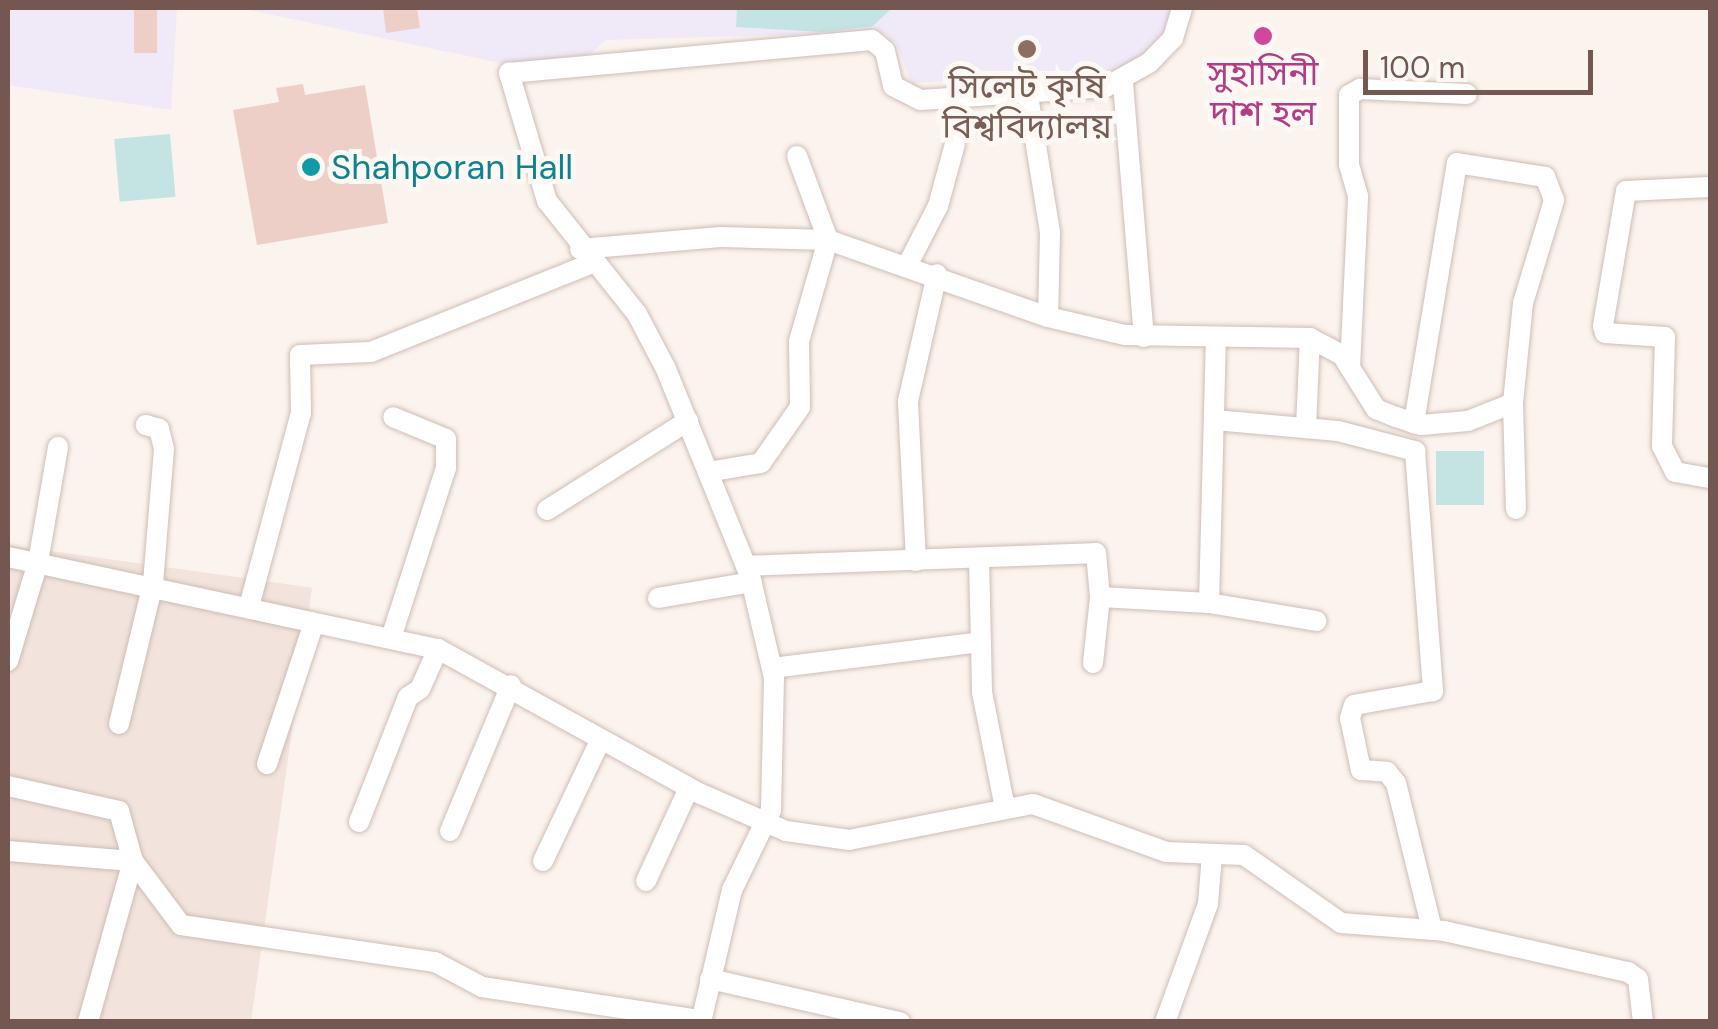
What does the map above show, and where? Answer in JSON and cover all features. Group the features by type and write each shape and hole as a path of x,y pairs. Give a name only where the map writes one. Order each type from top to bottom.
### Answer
{"street":[{"path":"8,786 119,811 133,861 181,925 435,962 482,987 701,1021 732,890 764,824 776,767 772,668 749,574 688,421 637,314 585,256 546,201 509,73 872,40 885,51 893,86 908,97 1123,83 1173,38 1182,8"},
{"path":"1123,83 1144,338"},
{"path":"1028,89 1050,232 1048,317"},
{"path":"1350,368 1358,196 1349,164 1349,96 1360,89 1467,94"},
{"path":"908,264 938,206 954,144"},
{"path":"708,472 761,464 800,407 799,341 828,240 798,156"},
{"path":"1414,423 1463,160 1545,177 1552,186 1523,302 1513,403 1516,509"},
{"path":"1710,186 1626,191 1602,326 1605,333 1665,337 1662,446 1675,472 1710,478"},
{"path":"250,604 301,412 300,355 371,352 585,256 720,237 828,240 937,274 1048,317 1144,338 1310,338 1350,368 1376,409 1414,423 1468,421 1513,403"},
{"path":"916,560 908,400 937,274"},
{"path":"1210,604 1216,337"},
{"path":"1306,428 1310,338"},
{"path":"391,638 446,468 446,439 393,417"},
{"path":"1215,420 1306,428 1414,451 1434,691 1354,705 1350,718 1361,770 1387,772 1396,782 1432,930"},
{"path":"547,510 688,421"},
{"path":"119,724 153,583 164,449 159,429 146,425"},
{"path":"8,661 38,562 58,447"},
{"path":"658,598 749,574 916,560 1099,554 1094,663"},
{"path":"8,557 153,583 438,649 511,685 690,788 764,824 849,840 1004,803 1033,804 1166,852 1244,854 1341,922 1432,930 1628,972 1638,979 1643,1022"},
{"path":"979,558 985,716 1004,803"},
{"path":"1100,597 1210,604 1316,621"},
{"path":"267,764 314,623"},
{"path":"772,668 980,642"},
{"path":"359,822 408,697 420,689 438,649"},
{"path":"450,831 511,685"},
{"path":"544,861 601,739"},
{"path":"646,881 690,788"},
{"path":"8,851 133,861"},
{"path":"1164,1022 1208,904 1212,854"},
{"path":"88,1022 133,861"},
{"path":"710,979 900,1022"},
{"path":"537,1022 541,998"}],"shaded area":[{"path":"8,8 177,8 171,110 8,85"},
{"name":"সিলেট কৃষি বিশ্ববিদ্যালয়","path":"240,8 1175,8 1168,35 1122,73 911,83 896,43 881,32 606,40 584,60 519,67"},
{"path":"8,545 312,588 251,1022 8,1022"}],"water":[{"path":"737,8 892,8 873,26 823,32 736,27"},
{"path":"170,134 175,197 120,202 114,139"},
{"path":"1436,451 1484,451 1484,505 1436,505"}],"building":[{"path":"134,8 157,8 157,53 134,53"},
{"path":"383,8 417,8 420,28 386,33"},
{"name":"Shahporan Hall","path":"303,84 305,95 365,85 388,223 257,245 233,110 279,102 276,88"}],"place":[{"name":"সুহাসিনী দাশ হল","path":"1263,36"},
{"name":"সিলেট কৃষি বিশ্ববিদ্যালয়","path":"1027,49"},
{"name":"Shahporan Hall","path":"311,167"}]}
